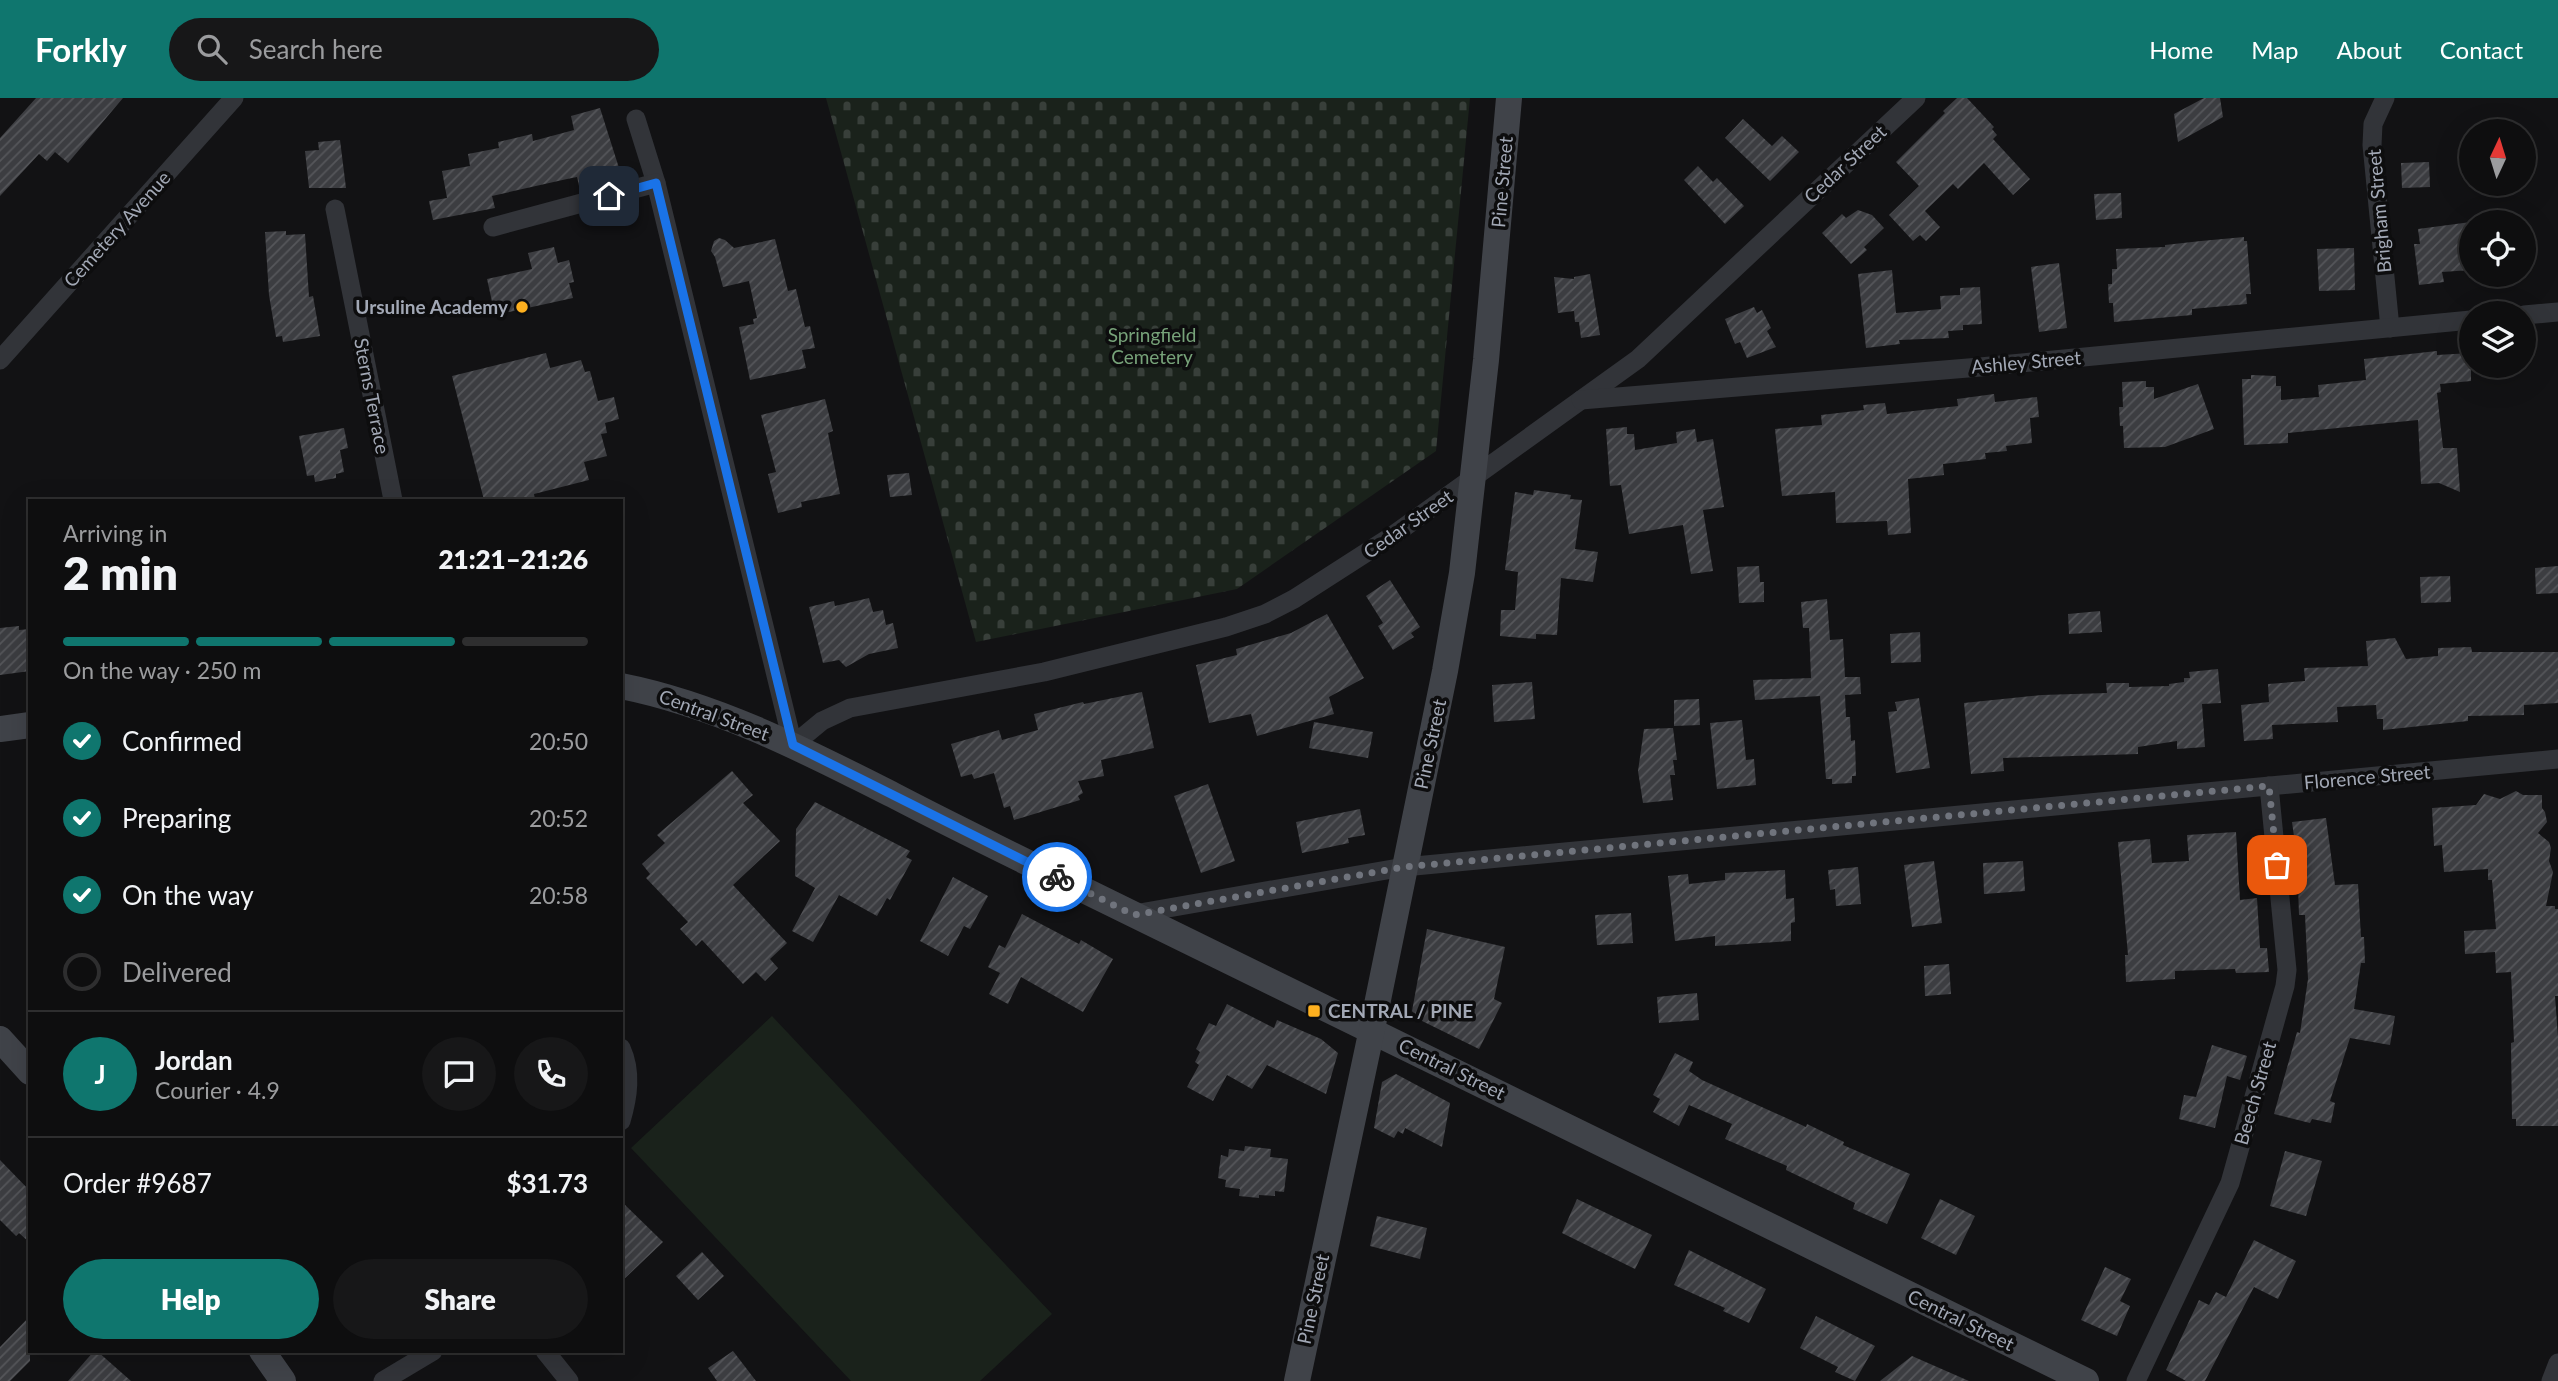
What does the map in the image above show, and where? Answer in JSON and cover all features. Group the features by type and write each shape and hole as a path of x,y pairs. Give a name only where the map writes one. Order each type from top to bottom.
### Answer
{"main road":[{"name":"Pine Street","path":"1297,1381 1372,1029 1462,573 1474,477 1510,98"},
{"name":"Central Street","path":"623,686 693,705 793,745 991,846 1372,1029 2086,1381"},
{"path":"0,729 28,725"},
{"path":"0,1040 28,1070"},
{"path":"263,1353 283,1381"}],"street":[{"name":"Cemetery Avenue","path":"0,360 234,98"},
{"name":"Cedar Street","path":"793,745 822,721 850,708 1044,672 1226,627 1265,614 1340,570 1638,359 1916,98"},
{"name":"Brigham Street","path":"2385,98 2375,116 2372,145 2390,328"},
{"path":"636,119 656,183 793,745"},
{"path":"492,228 656,183"},
{"name":"Sterns Terrace","path":"335,209 393,499"},
{"path":"2536,314 2558,312"},
{"name":"Ashley Street","path":"1581,400 1993,366 2459,321"},
{"name":"Florence Street","path":"1134,915 1404,867 2558,759"},
{"name":"Beech Street","path":"2136,1381 2231,1183 2285,986 2287,970 2269,786"},
{"path":"623,1053 629,1080 623,1111"},
{"path":"383,1381 430,1353"},
{"path":"547,1353 569,1381"},
{"path":"2551,1381 2558,1363"}],"green space":[{"name":"Springfield Cemetery","path":"826,98 1470,98 1436,451 1237,589 976,642"},
{"path":"772,1016 1052,1314 980,1381 851,1381 631,1148"}],"building":[{"path":"36,98 123,98 68,163 55,152 47,161 39,154 0,196 0,138"},
{"path":"1957,98 1967,98 1994,127 1992,129 1997,135 1993,139 2030,179 2013,195 1984,163 1958,189 1953,184 1925,211 1940,227 1926,241 1920,235 1913,241 1889,215 1919,186 1896,162"},
{"path":"2204,98 2220,98 2223,117 2178,142 2174,114"},
{"path":"600,108 619,168 607,172 609,178 579,186 577,177 492,196 495,208 433,220 429,201 447,198 442,171 470,166 468,154 499,148 498,142 532,134 533,141 574,130 571,116"},
{"path":"1743,119 1772,146 1782,136 1799,152 1770,181 1725,138"},
{"path":"340,140 346,188 309,188 305,151 319,150 318,142"},
{"path":"2429,162 2430,187 2402,188 2401,163"},
{"path":"1698,166 1713,182 1717,178 1744,206 1725,224 1684,180"},
{"path":"2121,193 2122,218 2096,220 2094,194"},
{"path":"1858,210 1872,215 1884,228 1864,247 1867,250 1851,264 1822,233 1842,214 1846,218"},
{"path":"2459,224 2459,271 2442,272 2444,282 2419,285 2414,244 2420,244 2418,229"},
{"path":"286,231 286,235 305,234 309,297 313,296 320,336 283,342 282,336 276,337 269,295 265,232"},
{"path":"2244,237 2244,241 2247,241 2251,294 2246,294 2247,304 2192,309 2192,315 2114,322 2108,284 2112,284 2112,269 2117,269 2116,249 2165,247"},
{"path":"719,238 734,248 775,239 788,291 796,289 805,327 810,326 815,348 802,350 806,368 750,380 739,327 754,324 753,319 757,318 749,281 723,287 711,251 714,241"},
{"path":"554,247 558,263 569,260 574,282 569,283 573,298 495,315 487,279 532,269 528,253"},
{"path":"2354,248 2355,290 2319,291 2317,249"},
{"path":"2059,263 2067,328 2039,332 2031,267"},
{"path":"1892,270 1896,313 1941,309 1940,296 1960,295 1960,288 1980,287 1982,324 1963,325 1963,330 1948,331 1949,338 1899,340 1900,344 1866,348 1858,274"},
{"path":"1590,274 1600,335 1581,338 1574,311 1558,313 1554,277 1574,279"},
{"path":"1754,307 1757,313 1762,310 1771,328 1767,331 1776,347 1747,358 1740,342 1735,344 1725,319"},
{"path":"2437,351 2437,355 2459,354 2459,378 2471,378 2471,381 2440,384 2441,392 2437,393 2443,448 2457,448 2460,492 2439,483 2421,484 2418,420 2288,433 2288,443 2244,445 2242,379 2251,379 2251,375 2276,376 2276,386 2281,386 2281,400 2319,397 2318,385 2366,380 2364,359"},
{"path":"546,353 550,368 581,360 585,372 590,371 598,401 614,397 619,419 605,423 607,433 601,434 607,456 584,462 589,480 534,494 535,499 484,499 452,376"},
{"path":"2146,381 2146,387 2154,387 2154,399 2198,384 2214,429 2165,447 2124,448 2119,407 2123,407 2122,382"},
{"path":"1994,394 1995,402 2037,397 2039,417 2030,418 2032,443 2006,446 2007,451 1985,453 1986,459 1943,464 1944,475 1908,479 1911,533 1888,535 1887,521 1836,523 1835,492 1782,496 1775,429 1822,425 1821,415 1864,410 1863,405 1885,403 1887,414 1958,406 1957,399"},
{"path":"825,399 833,431 828,433 840,494 801,502 802,507 778,513 768,474 776,472 761,415"},
{"path":"1627,427 1627,434 1634,434 1635,450 1677,443 1676,432 1695,429 1697,442 1713,439 1724,507 1703,510 1713,571 1691,574 1683,525 1629,534 1621,485 1610,486 1606,429"},
{"path":"344,428 348,448 340,450 344,472 336,474 336,478 315,482 314,475 307,476 299,436"},
{"path":"909,473 912,495 890,497 887,475"},
{"path":"1534,490 1571,495 1570,499 1582,500 1575,549 1598,552 1593,582 1561,578 1557,635 1536,634 1536,639 1500,636 1501,610 1515,610 1518,572 1505,570 1515,492 1533,495"},
{"path":"1759,566 1760,582 1764,582 1764,602 1739,603 1737,567"},
{"path":"2558,566 2558,593 2536,594 2535,568"},
{"path":"2450,576 2451,602 2421,603 2420,577"},
{"path":"1390,580 1420,627 1411,633 1414,637 1393,650 1378,626 1383,623 1366,596"},
{"path":"869,598 873,612 883,610 886,625 893,623 898,648 869,654 846,667 839,660 823,663 809,607 834,601 835,606"},
{"path":"1827,599 1830,640 1843,639 1845,677 1860,677 1861,694 1845,695 1846,717 1850,717 1851,741 1855,740 1856,776 1852,776 1852,783 1832,784 1832,779 1826,779 1820,696 1755,700 1753,680 1811,678 1809,628 1803,628 1801,602"},
{"path":"2100,611 2102,632 2069,634 2068,614"},
{"path":"1327,614 1364,678 1329,697 1334,714 1257,736 1251,714 1209,723 1196,665 1237,655 1236,649 1291,633"},
{"path":"19,626 19,630 28,629 28,671 0,675 0,628"},
{"path":"1920,632 1921,662 1891,663 1890,634"},
{"path":"2395,638 2406,659 2438,656 2438,648 2471,647 2472,652 2558,652 2558,703 2524,705 2524,715 2468,716 2468,721 2383,730 2383,719 2377,719 2376,705 2337,707 2338,722 2272,725 2273,739 2244,741 2241,705 2269,702 2268,684 2305,681 2304,668 2368,666 2366,641"},
{"path":"2218,669 2221,703 2202,704 2205,747 2177,749 2177,741 2138,747 2138,754 2003,758 2004,771 1971,774 1964,703 2042,695 2107,693 2106,683 2129,683 2129,687 2169,686 2184,682 2184,678 2190,678 2189,672"},
{"path":"1532,682 1535,719 1494,722 1492,685"},
{"path":"1142,692 1154,748 1101,760 1104,776 1078,781 1083,793 1078,796 1080,800 1014,820 1010,806 1004,808 994,773 974,779 972,774 961,777 951,744 999,730 1002,740 1038,730 1034,714"},
{"path":"1919,698 1930,768 1896,773 1888,712 1897,711 1895,702"},
{"path":"1699,699 1700,725 1674,726 1674,700"},
{"path":"1742,720 1746,760 1754,759 1756,785 1717,789 1710,723"},
{"path":"1314,722 1373,732 1368,758 1309,748"},
{"path":"1673,728 1677,760 1673,760 1675,775 1670,775 1673,800 1643,803 1638,771 1644,729"},
{"path":"732,771 753,795 743,803 780,841 733,885 787,943 770,959 778,968 765,981 756,972 743,984 702,940 696,946 680,929 688,922 646,878 650,874 642,864 665,843 657,835"},
{"path":"1208,784 1235,861 1201,873 1174,796"},
{"path":"2516,791 2523,795 2542,795 2542,808 2547,822 2538,833 2549,842 2551,848 2549,861 2553,872 2546,906 2555,906 2555,909 2558,909 2558,996 2555,996 2558,1126 2516,1126 2516,1119 2512,1119 2511,1043 2514,1042 2511,972 2496,973 2495,952 2465,954 2464,931 2496,929 2492,880 2488,880 2488,869 2444,872 2442,845 2434,846 2432,808 2476,805 2484,794 2500,799"},
{"path":"815,802 910,851 906,857 912,860 890,900 887,898 877,916 839,895 813,942 792,931 815,888 795,876 796,829"},
{"path":"1360,809 1365,835 1348,838 1349,843 1302,853 1296,822"},
{"path":"2326,818 2335,885 2358,884 2365,963 2361,963 2354,1009 2395,1016 2390,1045 2350,1038 2330,1101 2335,1103 2331,1123 2312,1119 2310,1123 2274,1114 2297,1032 2300,1033 2308,979 2305,915 2299,915 2298,887 2301,887 2292,822"},
{"path":"2236,832 2240,900 2257,898 2260,948 2267,948 2269,972 2236,973 2235,969 2175,971 2175,979 2126,982 2125,955 2128,955 2118,842 2150,839 2152,863 2189,861 2187,835"},
{"path":"1934,861 1942,923 1912,927 1904,865"},
{"path":"2023,861 2025,891 1984,894 1983,863"},
{"path":"1858,867 1861,904 1836,906 1835,889 1830,890 1828,870"},
{"path":"1785,870 1786,899 1794,898 1795,922 1791,923 1791,941 1715,946 1715,936 1675,941 1668,876 1688,874 1689,884 1725,880 1725,873"},
{"path":"953,877 988,896 970,929 964,926 948,956 920,941"},
{"path":"1631,913 1633,943 1597,945 1595,915"},
{"path":"1022,914 1079,944 1081,940 1113,959 1083,1012 1021,977 1008,1004 989,994 1000,973 988,967 999,945 1005,948"},
{"path":"1427,929 1505,947 1494,999 1502,1003 1479,1049 1418,1019 1412,1011"},
{"path":"1949,964 1951,994 1925,996 1924,966"},
{"path":"1697,993 1699,1020 1659,1023 1657,997"},
{"path":"1227,1004 1274,1028 1277,1020 1321,1039 1338,1053 1326,1094 1267,1065 1252,1089 1227,1075 1213,1101 1187,1087 1199,1065 1195,1062 1200,1052 1196,1049 1209,1023 1216,1026"},
{"path":"2212,1045 2247,1056 2240,1080 2227,1076 2215,1128 2179,1119 2184,1095 2196,1097"},
{"path":"1675,1053 1693,1062 1689,1071 1702,1080 1806,1127 1807,1124 1844,1142 1843,1145 1910,1174 1887,1224 1853,1209 1855,1203 1786,1170 1787,1166 1725,1139 1732,1124 1689,1105 1679,1126 1653,1112 1660,1099 1653,1095"},
{"path":"1396,1074 1450,1103 1442,1147 1405,1128 1403,1134 1398,1131 1394,1138 1374,1128 1382,1082"},
{"path":"1245,1146 1271,1149 1270,1157 1288,1159 1284,1192 1275,1191 1275,1196 1259,1195 1259,1198 1239,1196 1240,1189 1225,1187 1226,1180 1218,1178 1221,1155 1228,1157 1229,1149 1244,1151"},
{"path":"2285,1151 2322,1161 2306,1216 2270,1206"},
{"path":"0,1160 28,1189 28,1241 19,1233 16,1236 0,1220"},
{"path":"1577,1199 1652,1235 1635,1269 1562,1233"},
{"path":"1940,1199 1975,1216 1956,1255 1921,1238"},
{"path":"623,1203 663,1242 623,1280"},
{"path":"1377,1216 1427,1228 1420,1259 1370,1246"},
{"path":"2254,1240 2296,1261 2278,1299 2254,1287 2205,1381 2186,1381 2166,1370 2199,1300 2209,1305 2216,1292 2226,1297"},
{"path":"1689,1250 1766,1289 1749,1323 1723,1311 1725,1308 1674,1285"},
{"path":"702,1252 724,1276 698,1300 676,1276"},
{"path":"2105,1267 2131,1279 2120,1301 2130,1306 2117,1336 2081,1320"},
{"path":"1816,1316 1875,1346 1855,1381 1835,1372 1838,1367 1800,1348"},
{"path":"28,1318 30,1361 10,1381 0,1381 0,1347"},
{"path":"733,1351 756,1381 717,1381 708,1368"},
{"path":"92,1353 99,1353 131,1381 68,1381"},
{"path":"1912,1356 1969,1381 1880,1381"}],"way so far":[{"path":"1057,877 1134,915 1404,867 2269,786 2277,865"}],"place":[{"name":"Ursuline Academy","path":"522,307"},
{"name":"CENTRAL / PINE","path":"1314,1011"}],"route":[{"path":"609,196 656,183 793,745 1057,877"}]}
